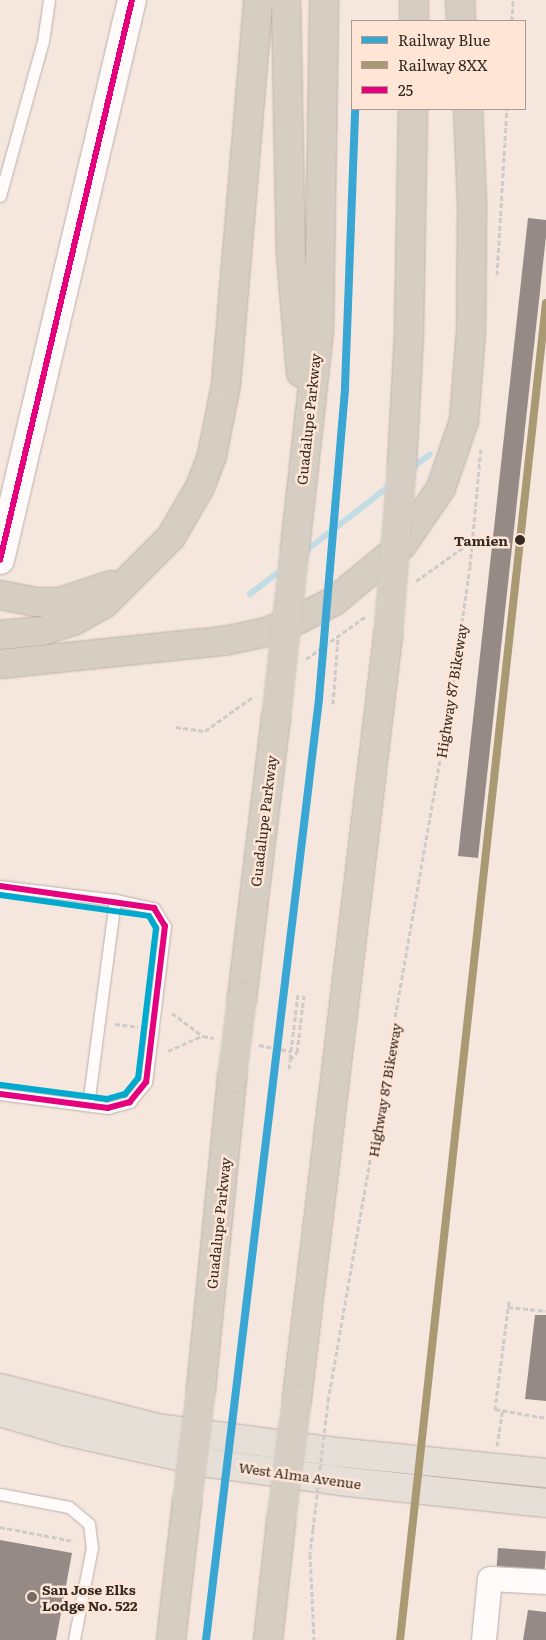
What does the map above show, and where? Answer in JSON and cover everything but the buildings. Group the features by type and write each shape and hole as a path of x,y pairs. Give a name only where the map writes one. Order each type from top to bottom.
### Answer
{"highway":[{"path":"0,636 42,631 75,620 104,604 171,537 186,513 212,455 221,419 238,264 258,0"},
{"path":"286,0 292,254 306,429"},
{"name":"Guadalupe Parkway","path":"171,1640 201,1389 232,1078 276,719 318,329 324,0"},
{"path":"414,0 414,20"},
{"path":"460,0 461,20"},
{"path":"268,1640 388,636 402,464 409,333 413,110"},
{"path":"0,664 224,641 263,633 299,620 333,602 402,545 442,488 464,421 471,319 472,204 468,110"},
{"path":"0,595 36,602 60,602 127,579"}],"main road":[{"path":"0,560 132,0"},
{"name":"West Alma Avenue","path":"0,1388 167,1429 335,1452 546,1473"},
{"name":"West Alma Avenue","path":"0,1412 65,1431 209,1462 546,1503"}],"street":[{"path":"484,1640 490,1579 546,1582"}],"lane":[{"path":"0,196 43,41 49,0"},
{"path":"0,886 116,900 154,908 165,926 146,1082 130,1102 108,1108 0,1094"},
{"path":"88,1105 116,900"},
{"path":"0,1494 69,1507 88,1524 92,1547 74,1640"}],"path":[{"path":"512,20 513,0"},
{"path":"409,586 472,541 477,541"},
{"name":"Highway 87 Bikeway","path":"314,1640 310,1554 328,1401 448,716 472,541"},
{"path":"299,664 370,614"},
{"path":"332,704 338,636"},
{"path":"176,727 205,731 260,692"},
{"path":"298,994 289,1069 290,1060 297,1052 304,995"},
{"path":"99,1023 152,1030"},
{"path":"168,1051 203,1036"},
{"path":"509,1301 495,1409 546,1418"},
{"path":"508,1307 546,1312"},
{"path":"498,1442 503,1410"},
{"path":"0,1527 74,1542"}],"waterway":[{"path":"409,470 430,454"},
{"path":"303,553 392,484"},
{"path":"250,594 285,567"}],"rail line":[{"name":"Blue","path":"206,1640 319,699 345,387 355,110"},
{"name":"8XX","path":"400,1640 546,303"}],"transit line":[{"name":"25","path":"0,560 132,0"},
{"name":"25","path":"0,886 154,908 165,926 146,1082 130,1102 108,1108 0,1094"},
{"path":"0,895 149,916 156,928 138,1078 125,1094 107,1099 1,1085"}],"place":[{"name":"Tamien","path":"520,540"},
{"name":"San Jose Elks Lodge No. 522","path":"32,1597"}]}
